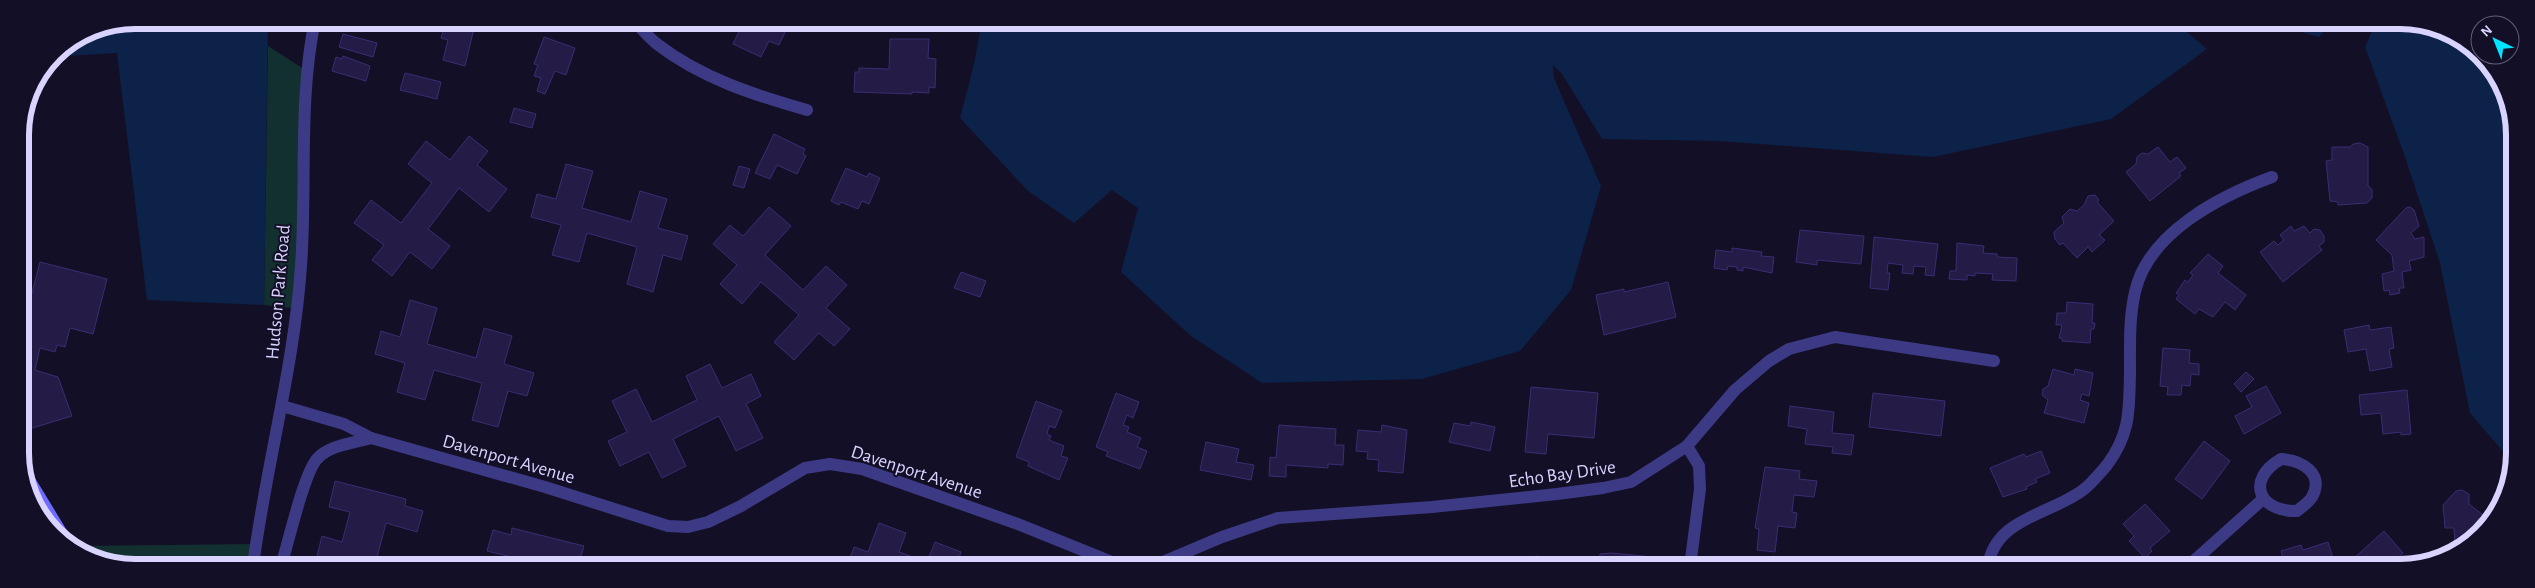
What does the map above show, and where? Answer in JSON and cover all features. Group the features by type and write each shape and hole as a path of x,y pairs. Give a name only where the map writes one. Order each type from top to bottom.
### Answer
{"main road":[{"path":"35,488 58,526"}],"street":[{"name":"Hudson Park Road","path":"254,559 296,320 301,265 306,81 314,29"},
{"path":"641,29 656,44 710,77 758,96 807,110"},
{"path":"1991,559 1996,543 2008,529 2084,490 2107,465 2122,440 2129,420 2132,314 2135,290 2148,261 2173,233 2194,216 2242,187 2272,176"},
{"name":"Echo Bay Drive","path":"1171,559 1222,537 1278,518 1441,506 1603,488 1631,482 1686,446 1735,390 1769,361 1789,349 1835,337 1994,362"},
{"name":"Davenport Avenue","path":"282,406 344,424 371,438 536,484 668,526 688,527 708,522 741,506 805,468 830,464 862,469 1018,524 1105,559"},
{"path":"283,559 308,476 316,459 328,450 371,438"},
{"path":"1686,446 1700,466 1700,489 1691,559"},
{"path":"2281,460 2293,460 2306,464 2313,474 2313,496 2298,511 2275,508 2264,499 2259,485 2262,475 2270,466 2281,460"},
{"path":"2196,559 2264,499"}],"green space":[{"path":"268,46 310,73 300,309 264,305"},
{"path":"262,544 259,559 121,558 101,554 84,546"}],"water":[{"path":"268,29 264,305 147,300 117,53 65,56 94,37 107,32 121,30"},
{"path":"981,29 2183,29 2207,49 2111,119 1933,157 1720,141 1602,139 1562,74 1553,65 1554,78 1601,186 1571,290 1520,351 1422,379 1262,383 1191,336 1121,272 1138,208 1112,190 1074,223 1028,191 960,118 974,64"},
{"path":"2291,29 2326,29 2319,37"},
{"path":"2373,29 2421,31 2434,34 2453,43 2470,56 2470,65 2480,65 2484,70 2492,82 2503,107 2506,128 2506,455 2470,413 2440,263 2405,157 2365,47"}],"building":[{"path":"444,29 474,29 465,66 443,60 448,40 441,38"},
{"path":"740,29 787,29 779,45 769,41 761,57 733,44"},
{"path":"343,34 377,43 373,57 339,47"},
{"path":"544,37 575,48 566,75 555,71 545,94 537,91 541,78 534,76 538,65 534,64"},
{"path":"890,39 929,39 928,58 936,59 935,88 929,87 929,93 854,92 855,72 859,72 859,68 889,69"},
{"path":"343,56 370,66 366,81 332,71 336,57 342,59"},
{"path":"405,73 441,82 437,99 400,90"},
{"path":"514,108 536,114 532,128 510,122"},
{"path":"774,134 805,149 803,154 806,156 797,174 777,165 770,179 755,173"},
{"path":"469,136 488,151 477,165 507,189 489,212 459,188 428,229 450,246 432,269 410,252 392,276 372,260 384,245 354,223 371,200 401,223 432,183 408,164 426,141 450,160"},
{"path":"2360,143 2368,147 2368,186 2372,189 2372,198 2367,203 2338,205 2338,202 2330,201 2326,161 2332,160 2332,147 2350,147 2353,144"},
{"path":"2158,147 2170,162 2177,157 2186,168 2179,173 2181,176 2150,201 2126,172 2136,164 2137,157 2142,153 2148,154"},
{"path":"566,164 593,171 582,208 631,222 640,191 667,199 658,228 688,236 681,260 663,255 653,292 627,284 637,247 587,233 579,262 552,255 561,225 531,217 537,194 556,199"},
{"path":"739,166 750,169 744,188 733,185"},
{"path":"846,168 867,177 869,173 880,178 869,204 862,201 858,209 841,202 839,205 831,201"},
{"path":"2095,195 2099,200 2097,202 2114,221 2099,235 2105,240 2092,252 2088,247 2077,258 2063,243 2060,245 2055,239 2054,232 2064,223 2062,217 2070,209 2077,211 2084,205 2088,196"},
{"path":"769,207 791,226 765,255 803,290 826,266 847,285 826,308 850,329 834,346 819,333 794,360 774,342 799,315 761,282 742,304 720,284 737,265 713,244 730,225 743,236"},
{"path":"2410,207 2414,210 2419,226 2411,233 2415,239 2424,237 2424,257 2409,261 2411,270 2402,272 2404,288 2399,288 2400,293 2390,295 2389,290 2384,291 2382,274 2394,271 2392,255 2376,240 2406,208"},
{"path":"2291,226 2294,231 2304,226 2310,233 2314,229 2320,230 2324,236 2324,242 2319,246 2322,250 2283,282 2260,252 2274,241 2278,245 2284,240 2280,235"},
{"path":"1800,230 1864,236 1861,264 1817,260 1817,265 1796,262"},
{"path":"1874,237 1938,244 1934,276 1925,275 1926,267 1914,266 1913,274 1902,273 1903,265 1888,263 1887,273 1890,273 1888,290 1870,288"},
{"path":"1957,243 1984,246 1983,253 1997,254 1997,257 2017,258 2016,281 1992,280 1993,274 1975,273 1975,276 1967,275 1967,280 1949,279 1950,271 1956,271"},
{"path":"1732,248 1762,252 1761,256 1774,257 1772,273 1743,267 1743,271 1737,270 1737,267 1728,266 1727,270 1714,268 1716,250 1732,252"},
{"path":"2208,254 2223,266 2218,273 2246,295 2235,310 2225,302 2213,317 2199,309 2195,314 2176,299 2179,295 2176,293 2185,280 2188,282 2193,275 2190,273"},
{"path":"40,262 107,279 93,334 70,328 65,347 57,345 55,352 40,348 35,370 58,377 72,416 29,429 29,304"},
{"path":"961,272 986,281 980,297 954,288"},
{"path":"1668,282 1676,317 1604,335 1596,295 1624,289 1624,292"},
{"path":"410,300 437,308 427,344 476,358 484,328 512,336 504,364 534,373 527,396 508,391 498,427 472,420 482,383 434,370 425,400 397,392 405,363 375,354 381,331 400,337"},
{"path":"2067,302 2093,304 2092,323 2095,323 2094,329 2091,329 2090,343 2062,341 2062,338 2059,338 2062,325 2056,325 2057,313 2066,313"},
{"path":"2369,325 2370,330 2391,327 2394,348 2389,349 2392,367 2370,371 2366,349 2348,352 2344,330"},
{"path":"2163,348 2190,350 2189,363 2199,364 2199,375 2191,374 2190,386 2182,385 2181,395 2167,395 2168,387 2160,386"},
{"path":"710,364 722,388 751,374 761,396 746,404 763,438 736,451 719,416 673,439 686,466 662,478 649,452 620,466 608,441 627,432 612,401 636,389 652,422 697,400 686,376"},
{"path":"2053,369 2074,375 2075,369 2093,373 2089,396 2082,394 2080,400 2089,403 2084,423 2044,413 2048,400 2042,395 2043,389 2048,386"},
{"path":"2246,372 2254,379 2241,392 2234,384"},
{"path":"2266,386 2281,413 2244,434 2235,416 2252,407 2246,396"},
{"path":"1531,387 1598,393 1594,438 1548,434 1546,454 1525,452"},
{"path":"2407,390 2411,434 2401,435 2401,432 2383,434 2381,413 2361,415 2359,395"},
{"path":"1116,393 1139,402 1133,418 1127,415 1123,425 1129,427 1127,432 1141,438 1137,447 1147,451 1140,469 1106,456 1108,452 1096,447"},
{"path":"1873,393 1945,401 1941,436 1869,427"},
{"path":"1036,401 1062,411 1055,428 1049,426 1047,434 1051,436 1049,440 1064,446 1061,456 1068,458 1059,480 1028,466 1029,462 1016,457"},
{"path":"1790,406 1834,412 1832,433 1854,435 1851,455 1832,453 1833,447 1805,444 1807,429 1788,426"},
{"path":"1471,422 1495,427 1490,451 1449,442 1454,423 1470,426"},
{"path":"1279,425 1336,429 1335,445 1344,445 1343,465 1328,464 1328,468 1286,465 1286,477 1269,476 1270,457 1276,458"},
{"path":"1382,425 1407,430 1403,473 1378,471 1379,460 1367,459 1368,452 1356,451 1358,430 1381,432"},
{"path":"2204,441 2230,461 2202,499 2175,479"},
{"path":"1206,442 1239,449 1236,462 1254,465 1251,480 1200,470"},
{"path":"2041,451 2050,473 2035,479 2037,482 2026,487 2027,489 2003,497 1990,468 2024,454 2026,457"},
{"path":"1765,467 1800,471 1799,479 1817,481 1814,497 1794,495 1792,512 1797,513 1795,528 1778,526 1775,552 1757,550 1759,529 1755,528"},
{"path":"335,481 406,499 405,506 423,511 417,532 386,523 377,559 316,559 322,536 342,542 350,512 329,507"},
{"path":"2462,490 2469,494 2469,504 2485,517 2470,533 2455,543 2454,528 2445,528 2443,505 2456,491"},
{"path":"2145,504 2170,531 2150,548 2152,551 2145,558 2129,541 2134,536 2123,524"},
{"path":"879,523 906,533 899,552 919,559 850,559 854,547 868,552"},
{"path":"512,528 584,546 580,559 520,559 487,551 493,530 511,535"},
{"path":"2384,531 2403,553 2396,559 2353,559"},
{"path":"935,542 961,552 959,559 928,559"},
{"path":"2328,542 2333,559 2283,559 2281,551 2301,545 2303,550"},
{"path":"1611,553 1653,557 1653,559 1600,559 1600,554"},
{"path":"1538,556 1538,558 1546,557 1546,559 1515,559"}]}
